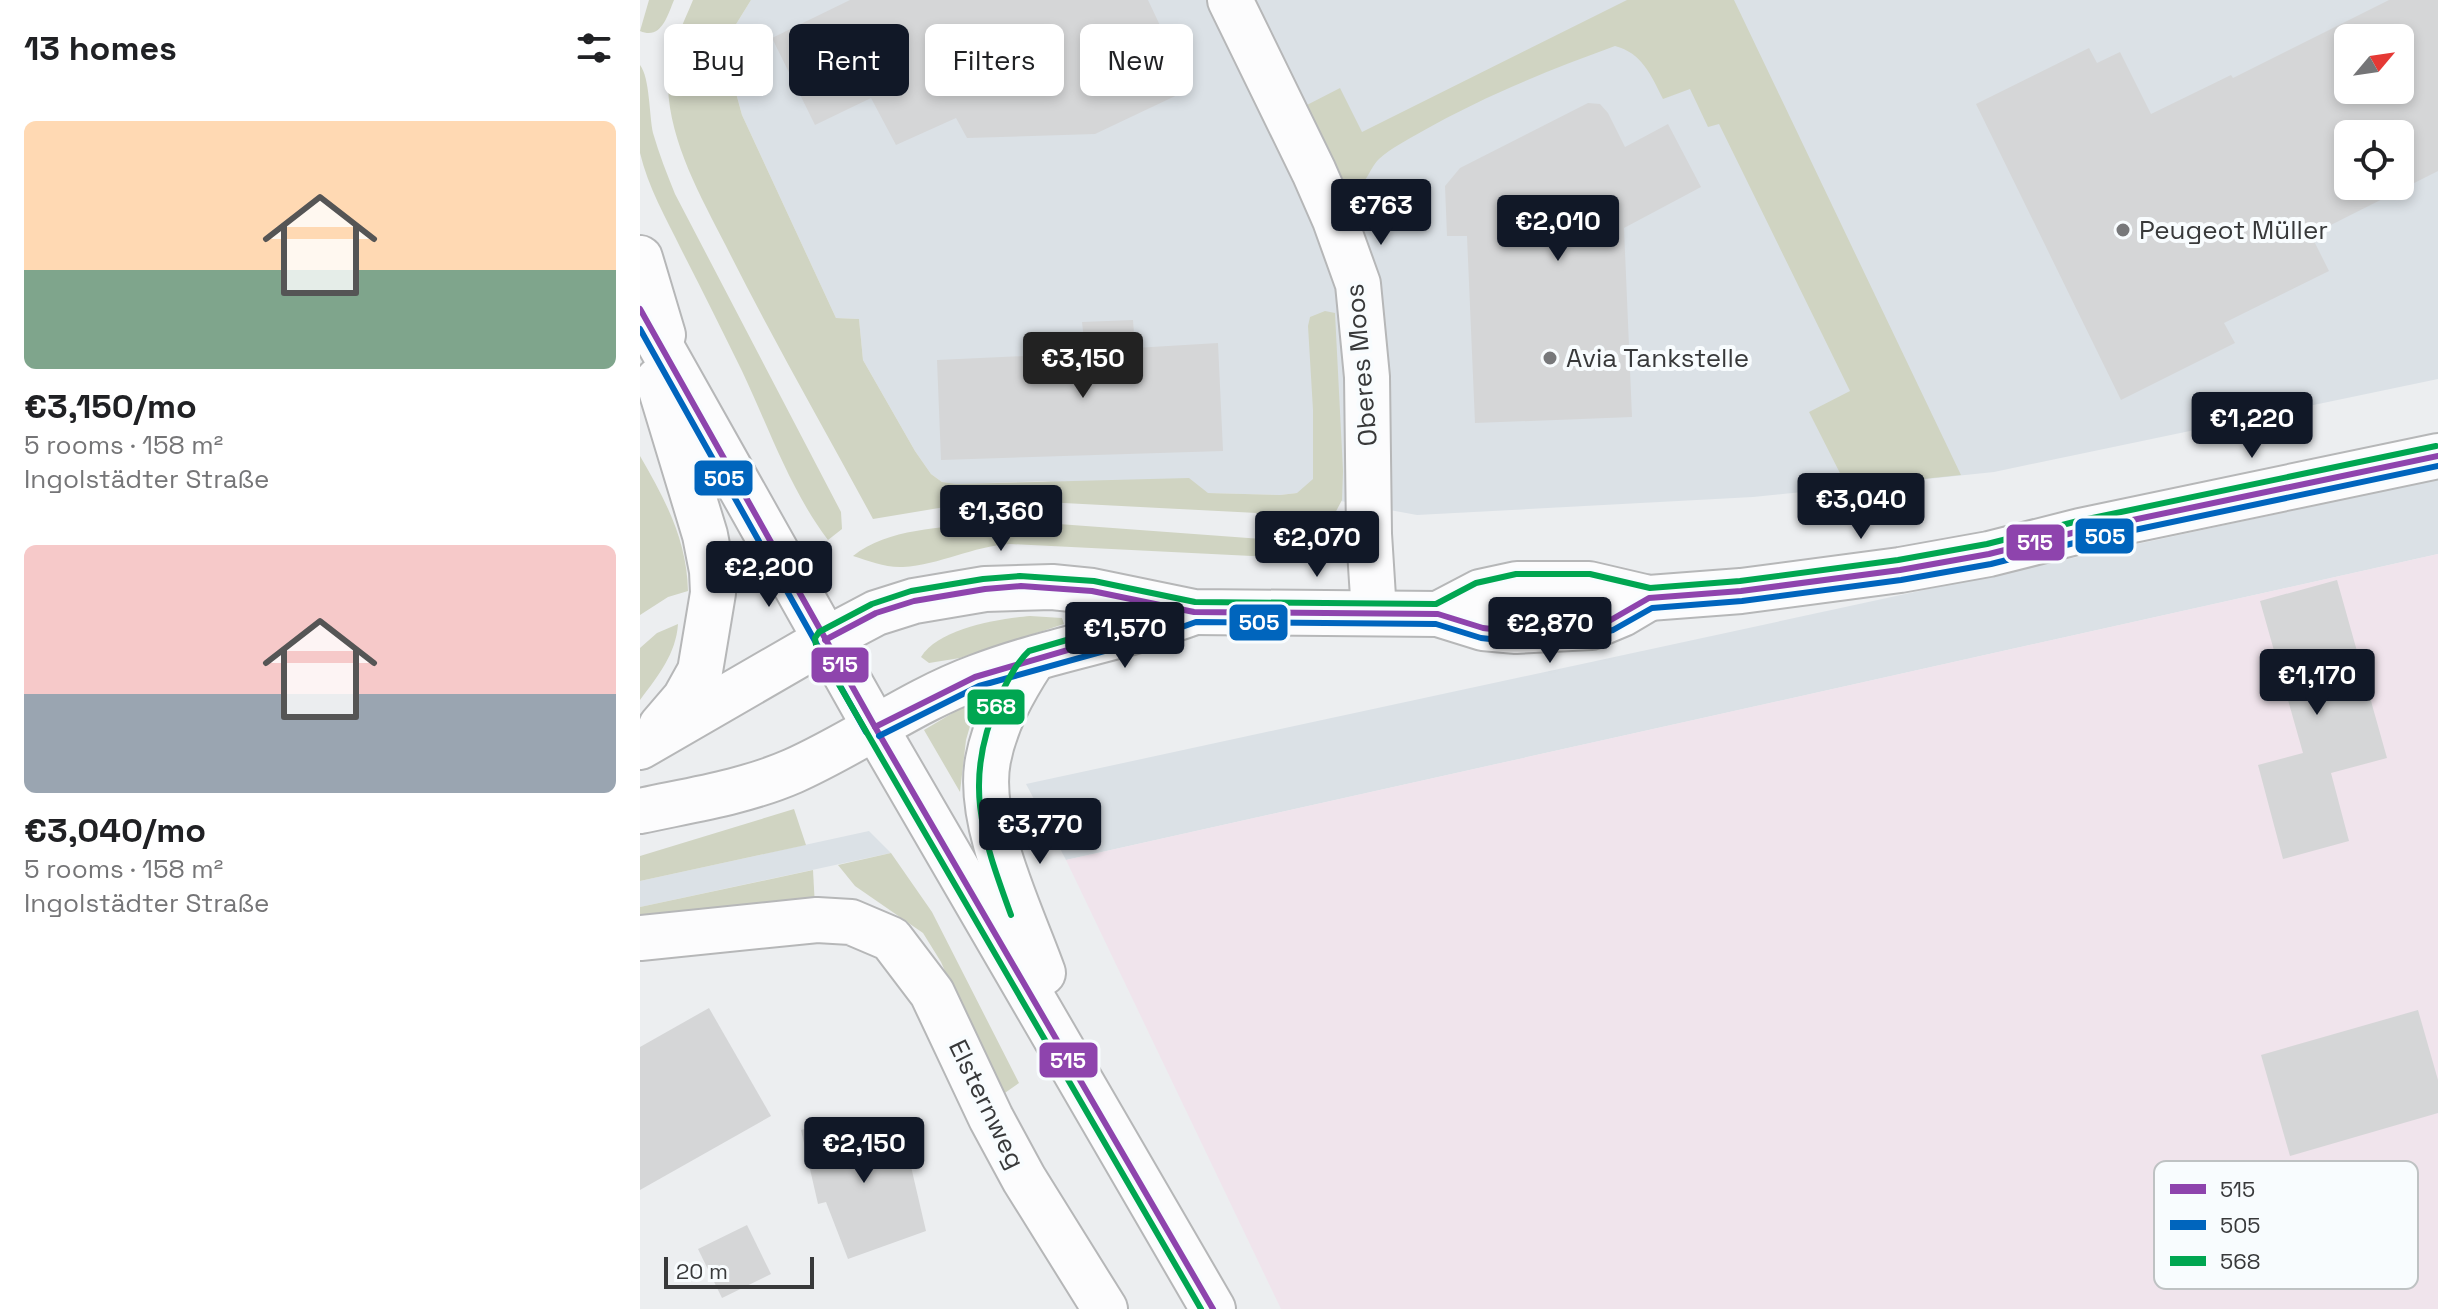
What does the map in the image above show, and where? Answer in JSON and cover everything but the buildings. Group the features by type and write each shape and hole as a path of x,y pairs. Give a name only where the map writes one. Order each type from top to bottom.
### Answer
{"street":[{"name":"Oberes Moos","path":"1230,0 1314,172 1358,284 1367,377 1369,534 1374,613"},
{"path":"640,258 677,375"},
{"path":"640,309 825,640 1213,1309"},
{"path":"640,322 705,535 713,593 700,671 685,698 643,744"},
{"path":"643,744 876,613 914,601 985,589 1021,586 1092,591 1194,612 1438,614 1480,592 1517,584 1589,584 1649,598 1741,591 1900,570 1989,554 2080,531 2438,456"},
{"path":"640,811 748,787 793,771 924,700 975,677 1194,612"},
{"path":"1033,660 1014,688 995,732 987,763 989,809 996,844 1074,1066"},
{"name":"Elsternweg","path":"640,938 817,920 851,922 891,939 932,993 1018,1167 1105,1309"}],"shaded area":[{"path":"751,0 2438,0 2438,379 1994,472 1753,497 1417,515 1297,493 1207,493 1043,481 942,482 931,474 915,451 863,360 859,319 836,318 742,115 737,96 773,96 773,24 736,24"},
{"path":"2438,479 2438,554 1066,860 1026,784"},
{"path":"2438,554 2438,1309 1281,1309 1066,860"},
{"path":"869,831 891,853 640,907 640,881"}],"green space":[{"path":"649,0 674,0 658,30 647,33 640,31"},
{"path":"693,0 751,0 736,24 683,24"},
{"path":"1627,0 1734,0 1961,475 1847,487 1809,412 1850,391 1719,124 1708,127 1690,89 1663,99 1645,66 1624,49 1615,46 1565,65 1444,119 1389,151 1375,163 1361,184 1351,189 1341,182 1305,106 1340,88 1362,132"},
{"path":"640,65 647,87 653,133 675,194 841,512 842,529 828,540 791,480 648,178 640,153"},
{"path":"669,96 737,96 742,115 836,318 859,319 863,360 915,451 931,474 942,482 1189,478 1208,493 1297,493 1313,479 1308,326 1310,317 1325,311 1335,313 1343,471 1342,500 1333,517 1025,501 963,504 873,519 697,189 674,129"},
{"path":"640,456 666,504 679,537 688,591 668,597 640,615"},
{"path":"985,523 1045,523 1316,543 1274,563 1273,557 1010,544 917,566 884,565 853,556 882,540 899,535"},
{"path":"1030,616 1062,618 1064,624 960,658 929,663 921,657 930,647 955,632"},
{"path":"678,624 670,655 640,700 640,648 657,633"},
{"path":"978,698 966,740 960,792 924,730"},
{"path":"794,809 806,845 640,881 640,856"},
{"path":"891,853 932,912 1019,1083 999,1097 941,962 923,933 855,886 838,865"},
{"path":"813,870 815,907 640,916 640,907"}],"transit line":[{"name":"515","path":"640,309 875,727 1213,1309"},
{"name":"505","path":"640,329 866,732"},
{"name":"568","path":"1201,1309 816,645 815,638 819,632 872,604 911,591 1020,576 1094,581 1195,602 1436,604 1476,583 1516,574 1590,574 1650,588 1740,581 1898,560 1987,544 2078,521 2436,446"},
{"name":"515","path":"825,640 876,613 914,601 1021,586 1092,591 1194,612 1438,614 1500,630 1591,627 1609,621 1649,598 1741,591 1900,570 1989,554 2080,531 2438,456"},
{"name":"505","path":"879,736 979,686 1151,638 1196,622 1436,624 1481,638 1499,640 1579,638 1613,630 1652,608 1742,601 1901,580 1991,564 2082,541 2438,466"},
{"name":"568","path":"1011,915 985,833 979,782 988,729 1008,680 1029,651 1173,609"},
{"name":"515","path":"875,727 975,677 1174,619"}],"place":[{"name":"Peugeot Müller","path":"2123,230"},
{"name":"Avia Tankstelle","path":"1550,358"}]}
